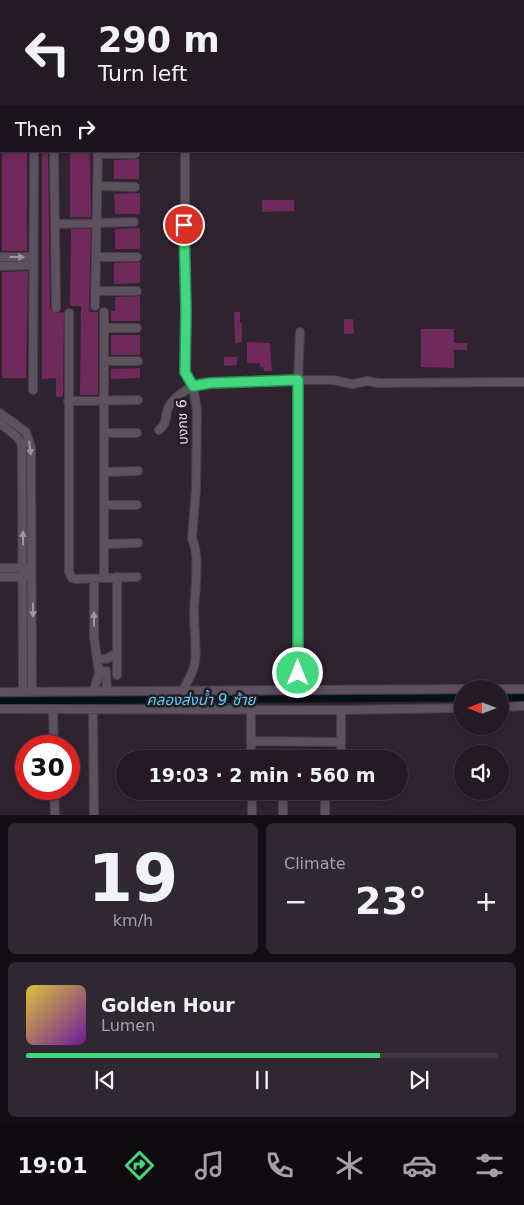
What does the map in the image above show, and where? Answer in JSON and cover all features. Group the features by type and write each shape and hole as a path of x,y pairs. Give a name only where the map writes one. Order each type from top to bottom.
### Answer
{"street":[{"path":"33,390 34,152"},
{"path":"54,152 56,308"},
{"name":"บงกช 6","path":"183,691 194,669 195,661 196,569 192,538 197,410 193,386 185,372 185,152"},
{"path":"95,306 98,153 136,154"},
{"path":"97,186 135,187"},
{"path":"56,224 134,222"},
{"path":"96,257 137,257"},
{"path":"0,258 33,261"},
{"path":"0,266 33,261"},
{"path":"95,291 137,291"},
{"path":"104,312 104,578"},
{"path":"69,313 69,572 72,578 76,579 137,576"},
{"path":"104,328 137,328"},
{"path":"298,690 298,380 300,332"},
{"path":"104,362 138,361"},
{"path":"159,430 166,422 169,406 193,386 210,383 298,380 332,380 353,384 367,381 379,383 524,382"},
{"path":"68,401 138,400"},
{"path":"2,420 26,432 31,447 33,568 32,692"},
{"path":"2,420 22,444 23,692"},
{"path":"104,433 137,433"},
{"path":"104,472 138,471"},
{"path":"105,505 137,505"},
{"path":"105,544 138,543"},
{"path":"0,568 33,568"},
{"path":"0,577 33,577"},
{"path":"117,577 117,676"},
{"path":"94,579 94,638 104,664 107,691"},
{"path":"93,692 104,664 117,653"},
{"path":"23,662 32,662"},
{"path":"509,688 524,688"},
{"path":"0,692 454,689"},
{"path":"509,707 524,706"},
{"path":"0,709 341,710 454,708"},
{"path":"53,709 54,735"},
{"path":"93,709 94,815"},
{"path":"251,709 252,750"},
{"path":"341,710 342,750"},
{"path":"252,741 342,742"},
{"path":"54,800 55,815"},
{"path":"252,800 252,815"},
{"path":"282,815 283,800"},
{"path":"324,815 325,800"}],"building":[{"path":"2,152 27,152 27,251 2,251"},
{"path":"42,152 48,152 50,308 54,313 64,312 63,397 56,397 56,378 42,379"},
{"path":"70,152 90,152 91,217 70,217"},
{"path":"139,159 139,179 114,179 114,160"},
{"path":"140,193 140,214 115,214 114,194"},
{"path":"262,200 294,200 294,211 262,212"},
{"path":"140,228 140,249 115,249 115,229"},
{"path":"71,229 91,229 89,306 90,312 98,312 98,395 80,395 81,306 70,306"},
{"path":"140,262 140,283 114,284 114,263"},
{"path":"28,271 26,378 2,378 2,272"},
{"path":"140,296 140,321 111,321 111,311 115,311 115,297"},
{"path":"234,312 240,312 242,342 235,343"},
{"path":"344,319 353,319 354,334 344,334"},
{"path":"421,329 454,329 454,343 467,343 467,350 454,350 454,368 421,367"},
{"path":"111,335 140,335 140,355 111,355"},
{"path":"247,342 270,343 272,371 264,371 263,367 260,367 260,363 247,363"},
{"path":"224,357 237,357 237,365 224,366"},
{"path":"140,368 140,378 111,379 111,369"}],"waterway":[{"name":"คลองส่งน้ำ 9 ซ้าย","path":"0,701 454,698"},
{"name":"คลองส่งน้ำ 9 ซ้าย","path":"509,698 524,698"}],"route":[{"path":"184,225 186,310 184,356 186,377 193,386 201,383 298,380 298,673"}]}
